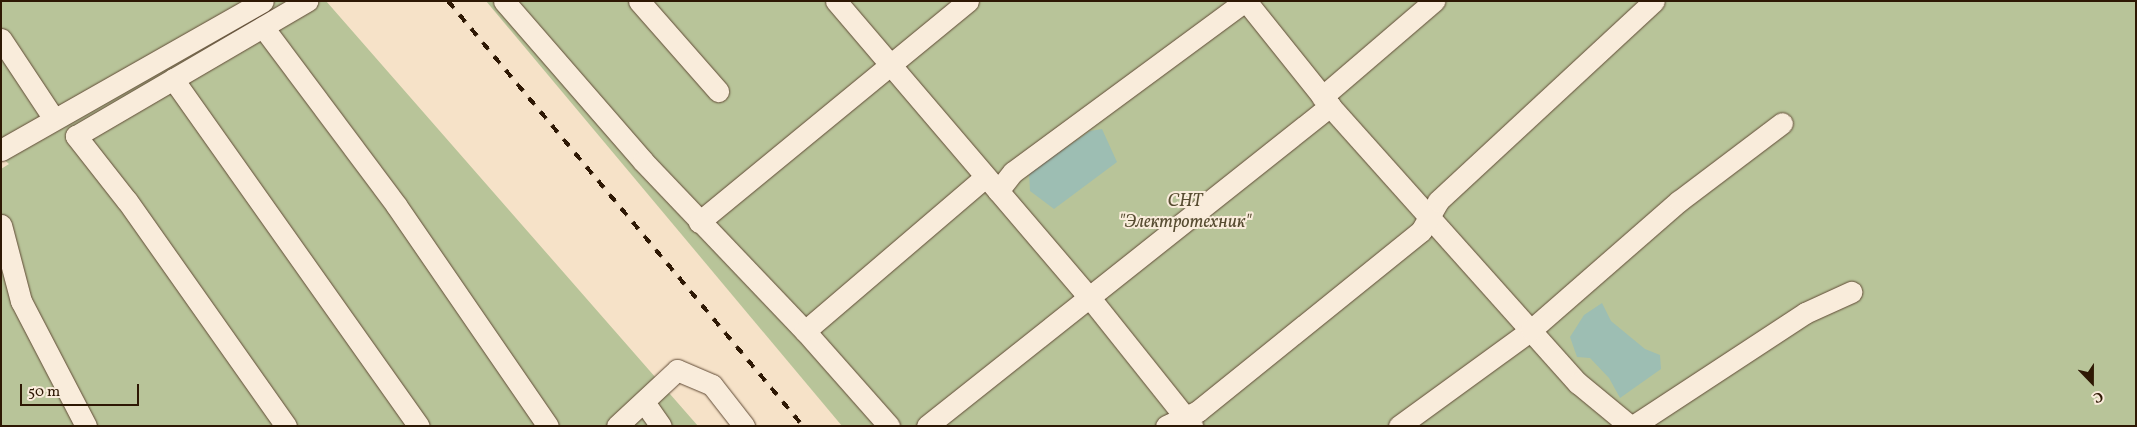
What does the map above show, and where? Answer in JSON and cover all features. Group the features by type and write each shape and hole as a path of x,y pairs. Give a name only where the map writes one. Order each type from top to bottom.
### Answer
{"street":[{"path":"1,150 263,1"},
{"path":"286,426 127,201 76,136 307,1"},
{"path":"504,1 699,222 805,331 889,426"},
{"path":"639,1 718,91"},
{"path":"836,1 1090,298 1188,421"},
{"path":"699,222 888,64 968,1"},
{"path":"805,331 992,184 1013,172 1246,1 1326,102 1578,383 1631,426 1805,312 1851,292"},
{"path":"927,426 1090,298 1326,102 1434,1"},
{"path":"1166,426 1188,421 1421,231 1438,201 1654,1"},
{"path":"263,27 396,205 548,426"},
{"path":"1,39 54,119"},
{"path":"173,79 419,426"},
{"path":"1399,426 1531,330 1679,201 1782,123"},
{"path":"1,225 21,302 86,426"},
{"path":"617,426 676,370 712,385 744,426"},
{"path":"644,402 661,426"}],"green space":[{"path":"1,1 326,1 698,426 1,426 1,169 9,164 1,157"},
{"name":"СНТ \"Электротехник\"","path":"486,1 2136,1 2136,426 842,426"}],"water":[{"path":"1102,129 1117,162 1054,209 1030,191 1029,173 1090,131"},
{"path":"1602,303 1611,321 1645,349 1660,355 1661,369 1620,398 1609,378 1590,358 1577,357 1570,337 1584,315"}],"railway":[{"path":"448,1 803,426"}]}
